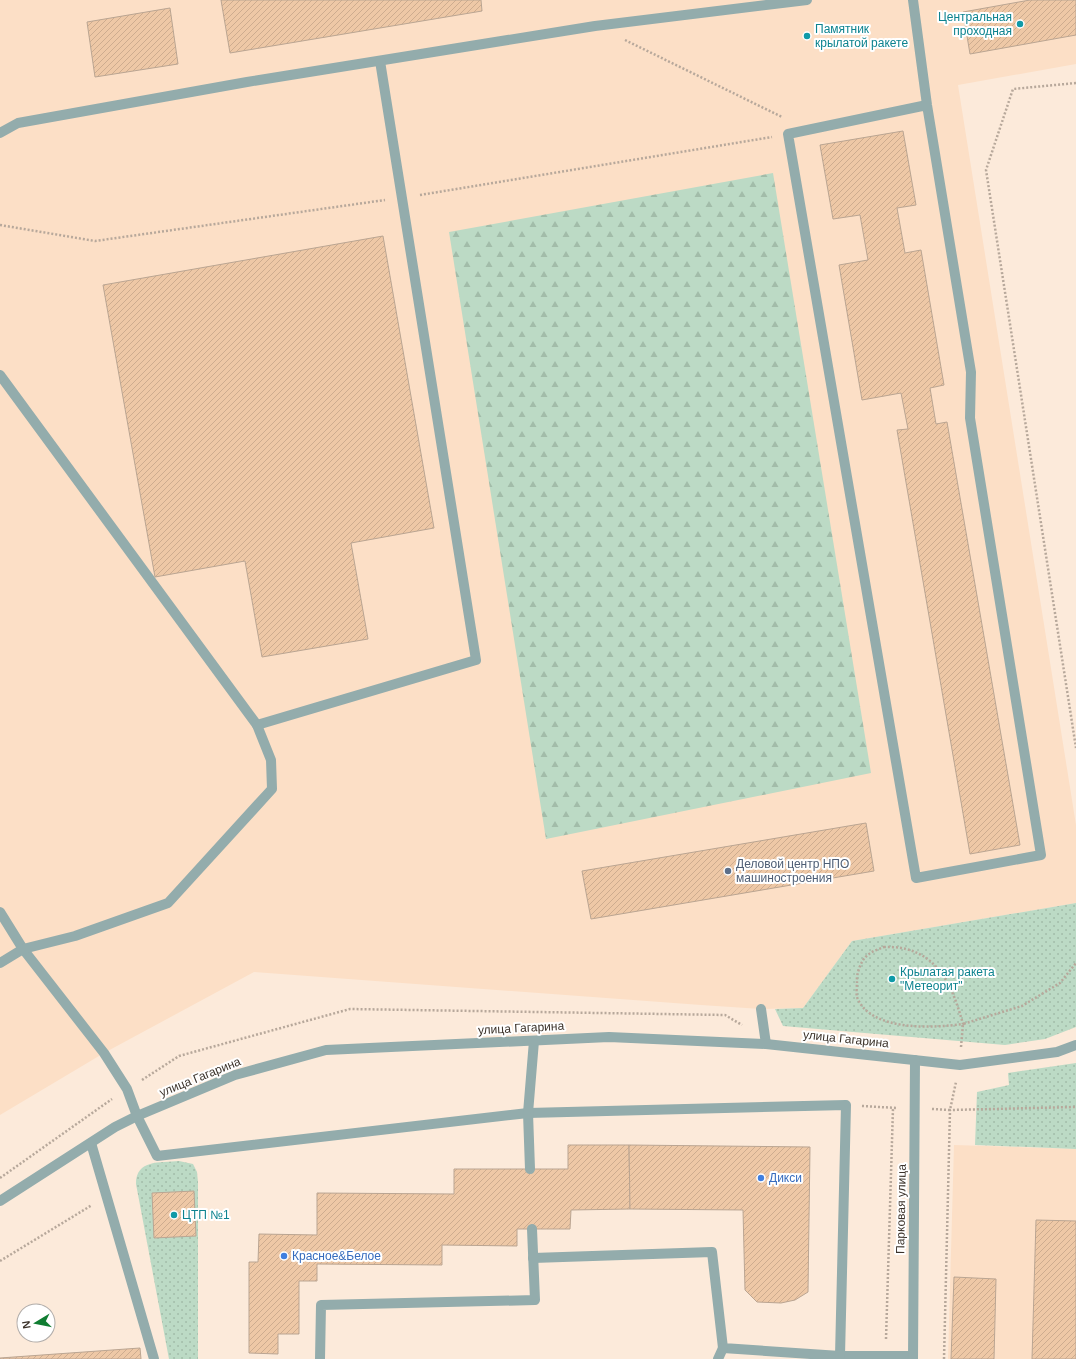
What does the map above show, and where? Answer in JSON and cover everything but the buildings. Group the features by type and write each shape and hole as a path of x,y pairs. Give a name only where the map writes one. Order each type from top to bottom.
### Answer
{"street":[{"path":"0,133 18,123 247,82 595,26 807,0"},
{"path":"913,0 927,105 971,372 970,418 1041,855 916,878 788,134 927,105"},
{"path":"257,725 476,660 380,61"},
{"path":"0,375 257,725 271,760 272,790 168,903 75,936 23,949 0,963"},
{"path":"0,912 23,949 104,1054 127,1089 137,1116 156,1156 528,1113 846,1105 840,1356"},
{"path":"761,1009 766,1044"},
{"name":"улица Гагарина","path":"0,1201 115,1127 137,1116 235,1075 326,1050 608,1037 766,1044 960,1065 977,1064 1057,1052 1076,1045"},
{"path":"530,1169 528,1113 534,1041"},
{"name":"Парковая улица","path":"912,1358 915,1060"},
{"path":"91,1143 154,1359"},
{"path":"320,1359 321,1305 535,1300 532,1229"},
{"path":"533,1258 712,1252 723,1348 718,1359"},
{"path":"723,1348 840,1356 886,1356 912,1358"}],"path":[{"path":"624,40 810,130"},
{"path":"1076,82 1013,88 986,170 1076,748"},
{"path":"0,225 95,241 402,198 788,134"},
{"path":"961,1048 963,1024 955,997 944,974 927,958 906,948 884,947 867,955 856,976 857,997 868,1013 890,1023 919,1027 940,1027 963,1024 1022,1006 1060,983 1076,963"},
{"path":"886,1356 893,1107"},
{"path":"944,1359 950,1110 1076,1107"},
{"path":"0,1261 106,1197"}],"shaded area":[{"path":"0,0 1076,0 1076,64 958,85 1076,825 1076,903 852,941 803,1008 761,1009 254,972 104,1053 0,1115"},
{"path":"954,1145 1076,1149 1076,1359 948,1359"}],"green space":[{"path":"773,173 871,773 546,839 449,232"},
{"path":"1076,903 1076,1027 1045,1039 1005,1045 783,1026 775,1009 803,1008 852,941"},
{"path":"1076,1063 1076,1149 975,1145 977,1092 1009,1085 1008,1073"},
{"path":"179,1161 193,1164 197,1172 198,1182 198,1359 169,1359 136,1184 137,1176 140,1170 145,1166 150,1164"}],"place":[{"name":"Центральная проходная","path":"1020,24"},
{"name":"Памятник крылатой ракете","path":"807,36"},
{"name":"Деловой центр НПО машиностроения","path":"728,871"},
{"name":"Крылатая ракета \"Метеорит\"","path":"892,979"},
{"name":"Дикси","path":"761,1178"},
{"name":"ЦТП №1","path":"174,1215"},
{"name":"Красное&Белое","path":"284,1256"}]}
